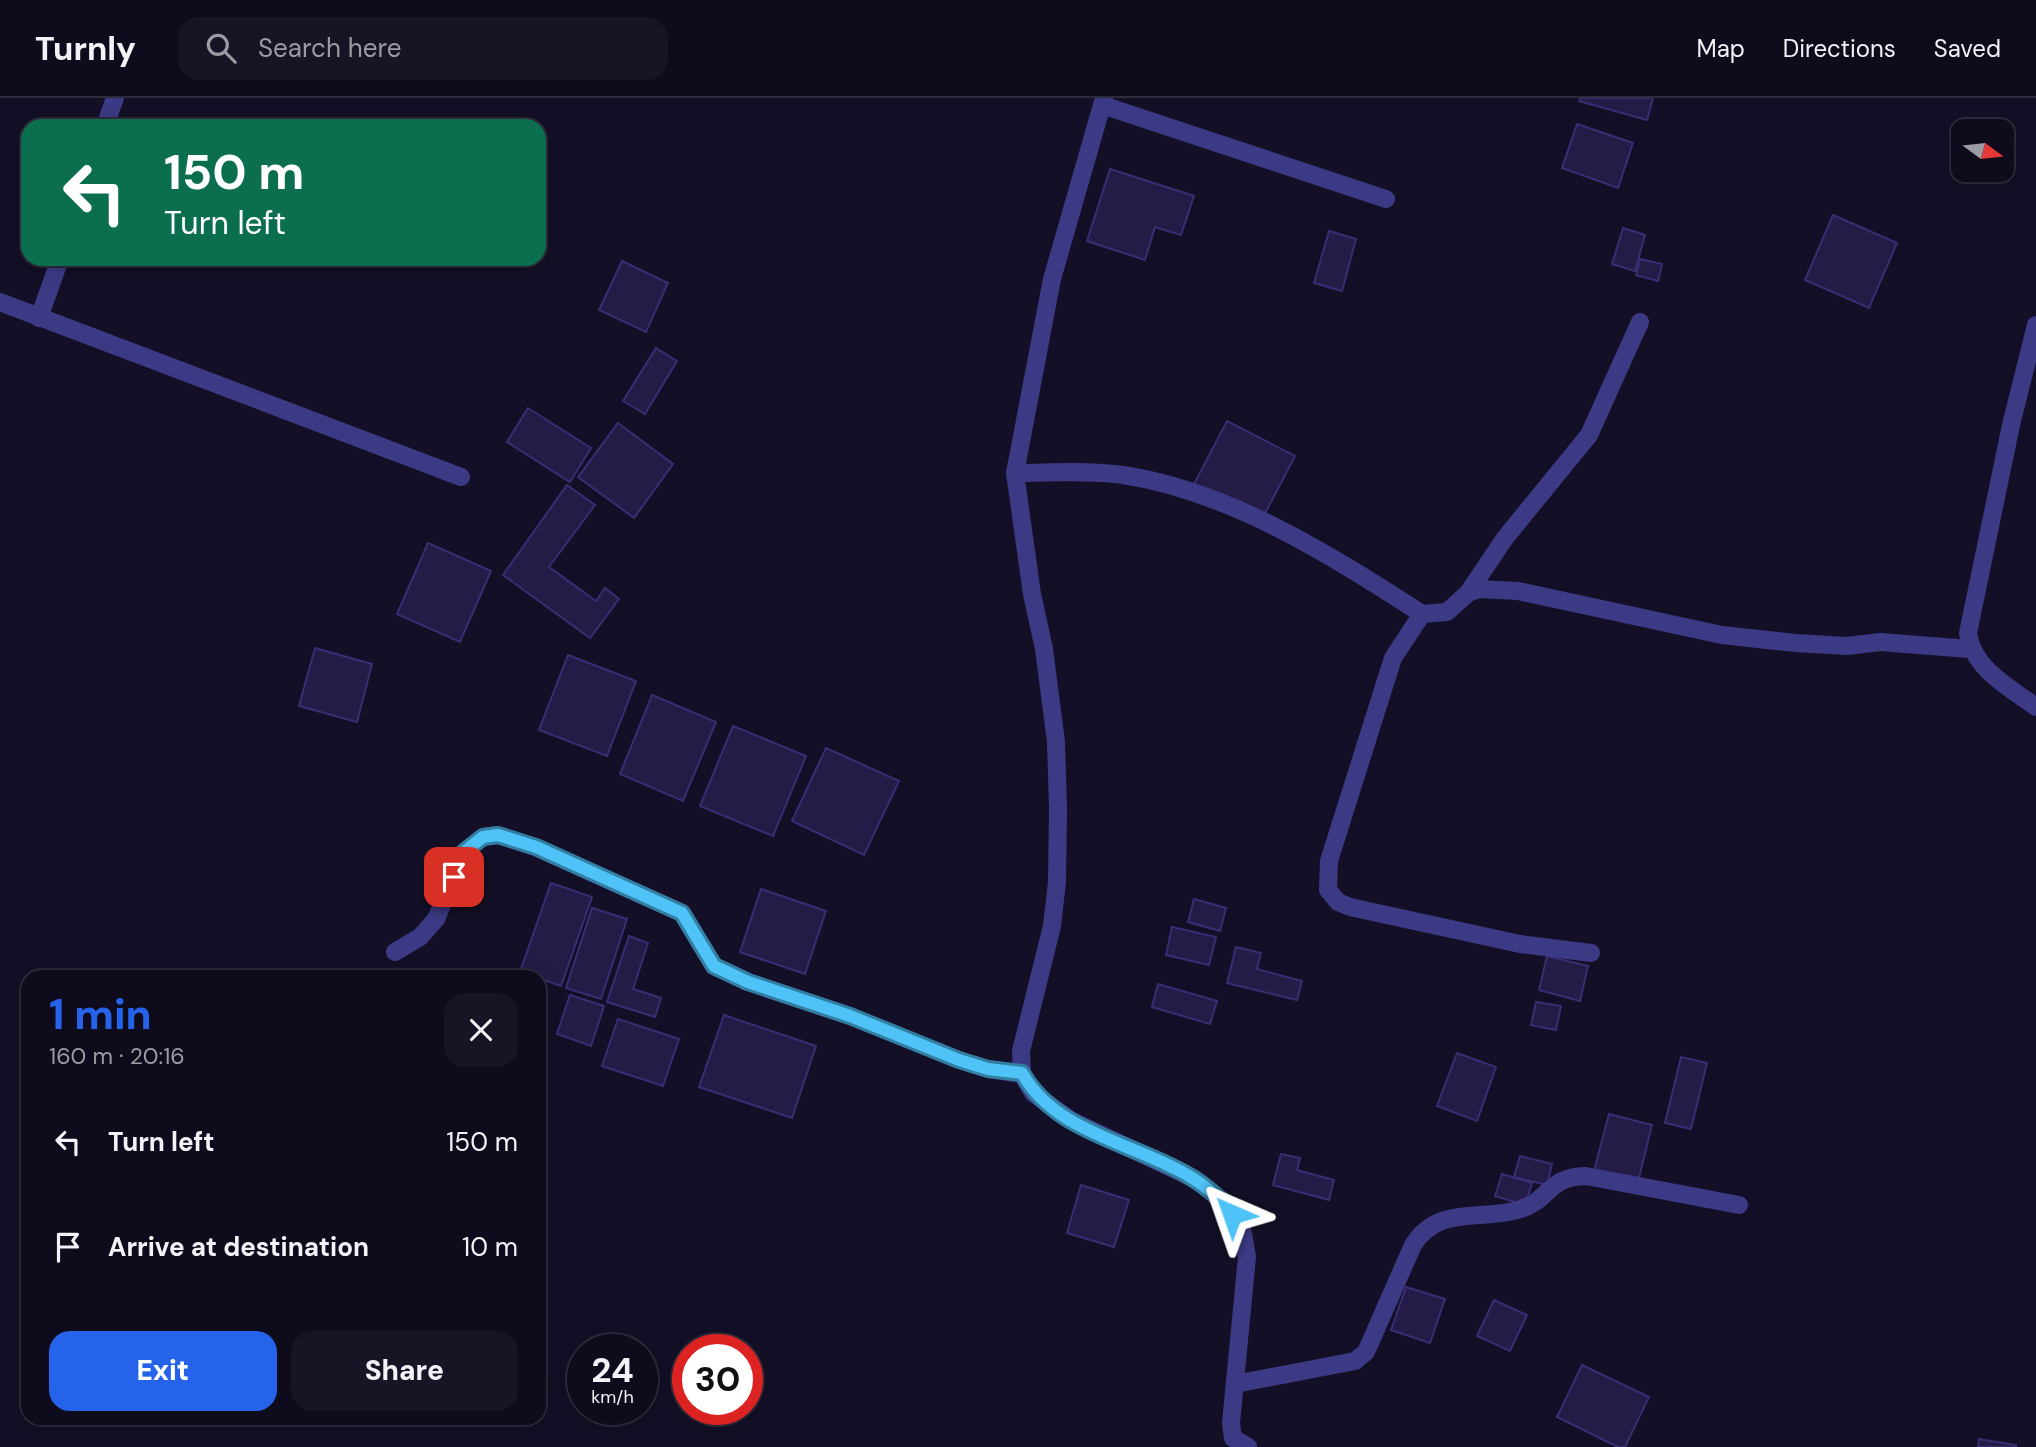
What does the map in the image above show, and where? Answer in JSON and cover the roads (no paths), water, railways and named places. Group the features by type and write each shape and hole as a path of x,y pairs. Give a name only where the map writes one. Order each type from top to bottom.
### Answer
{"street":[{"path":"108,119 115,98"},
{"path":"1248,1447 1233,1438 1235,1384 1247,1257 1242,1228 1222,1200 1195,1179 1072,1121 1033,1093 1022,1073 1021,1051 1052,926 1057,882 1058,808 1056,742 1046,662 1032,594 1015,473 1052,279 1103,102 1386,199"},
{"path":"39,318 58,266"},
{"path":"0,302 461,477"},
{"path":"1015,473 1122,475 1203,498 1262,519 1422,614 1447,612 1468,593 1505,538 1589,435 1640,322"},
{"path":"2036,325 1972,604 1968,633 1970,649 1987,671 2036,707"},
{"path":"1468,593 1479,589 1518,591 1734,637 1847,646 1880,642 1970,649"},
{"path":"1422,614 1393,658 1329,861 1328,890 1338,902 1350,907 1520,944 1591,953"},
{"path":"395,952 420,937 436,919 464,852 474,841 498,835 536,847 682,913 714,966 748,982 850,1016 959,1060 988,1069 1022,1073"},
{"path":"1235,1384 1355,1361 1366,1352 1413,1245 1424,1228 1442,1219 1518,1210 1532,1204 1556,1182 1568,1177 1586,1176 1739,1205"}]}
